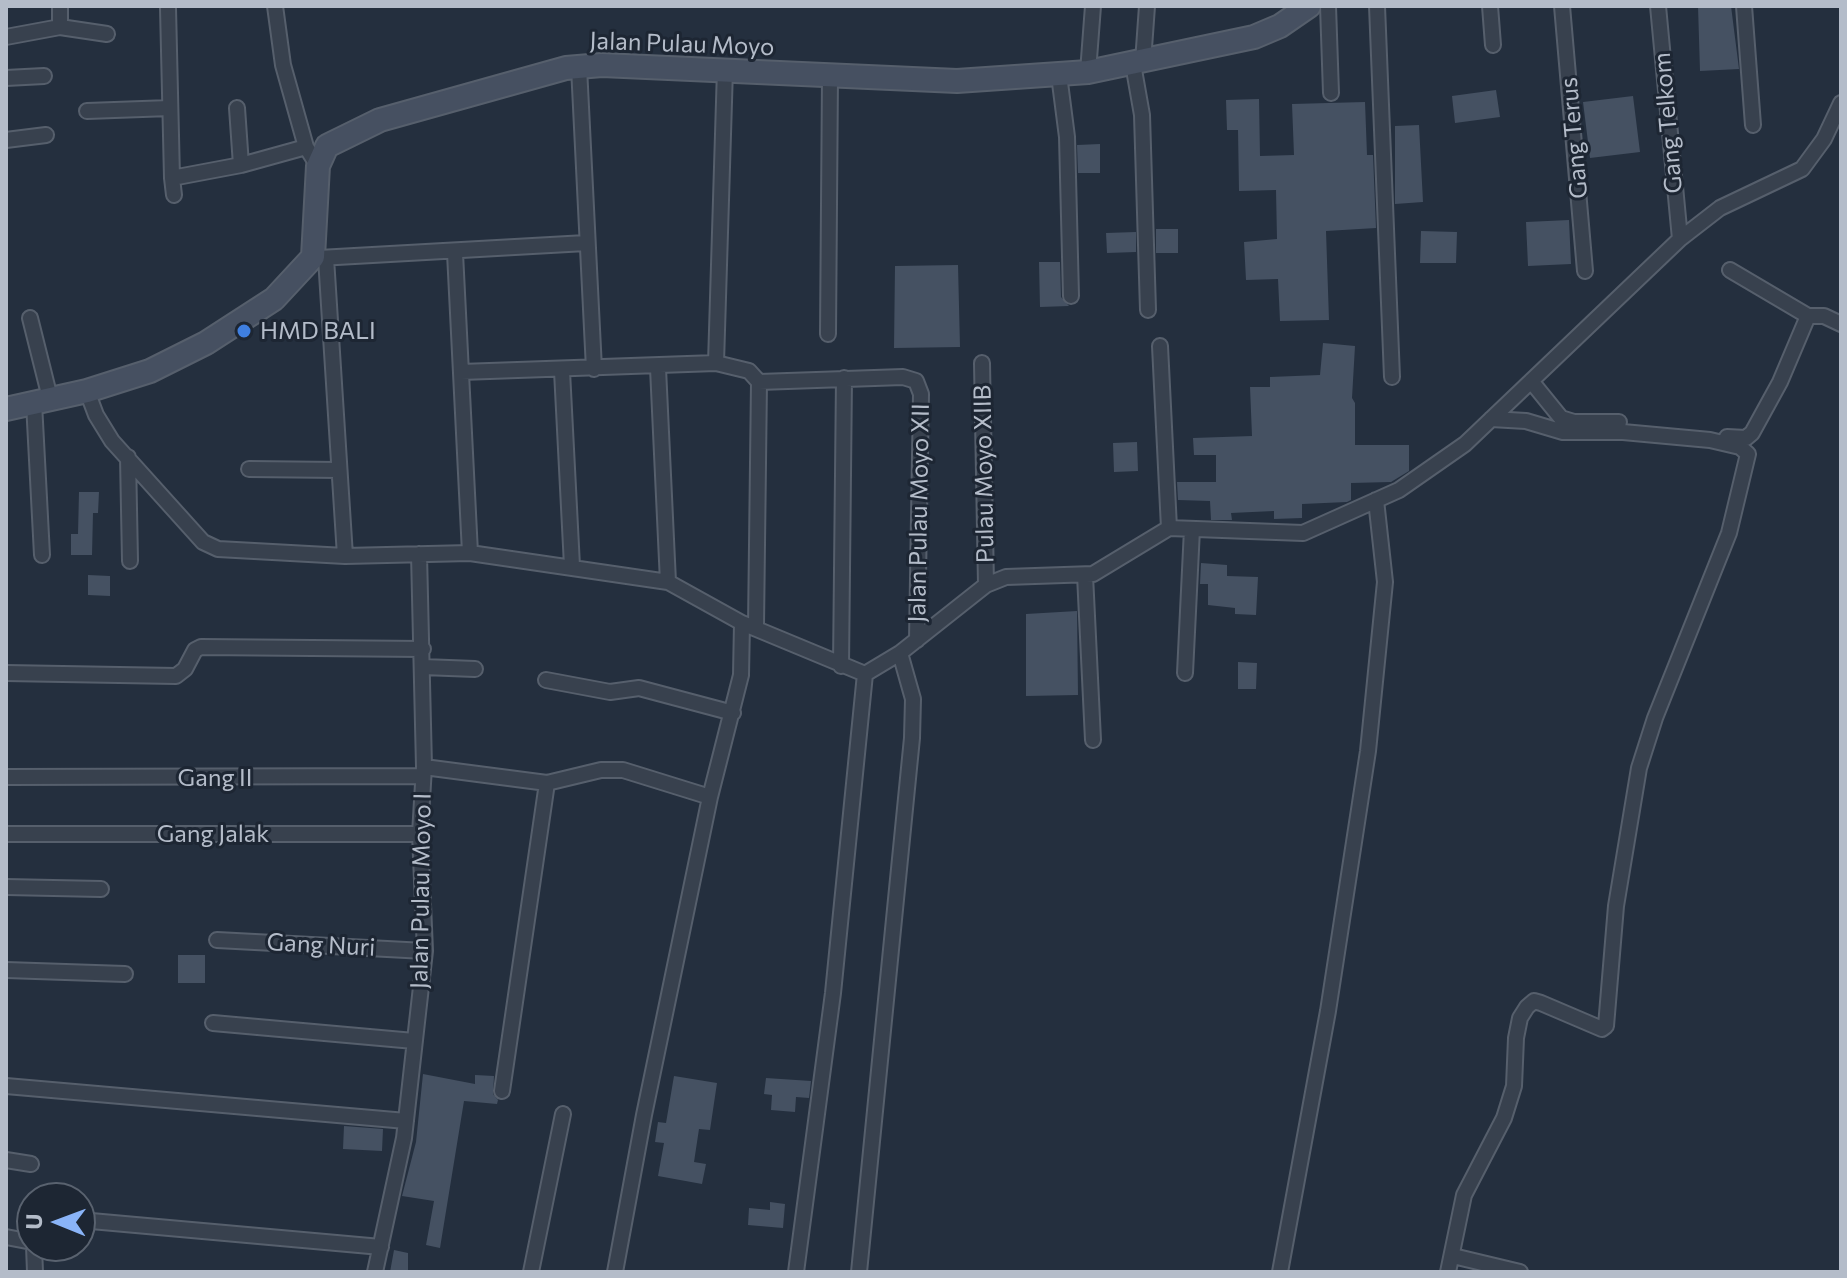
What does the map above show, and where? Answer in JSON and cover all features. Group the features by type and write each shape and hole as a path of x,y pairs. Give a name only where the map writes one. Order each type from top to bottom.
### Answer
{"street":[{"path":"60,6 60,27"},
{"path":"275,6 283,65 312,156 345,556"},
{"path":"1088,72 1093,6"},
{"path":"1147,6 1138,63 1148,310"},
{"name":"Jalan Pulau Moyo","path":"312,156 363,127 579,67 620,64 957,81 1059,75 1138,63 1254,37 1280,26 1309,6"},
{"path":"1328,6 1331,93"},
{"path":"1377,6 1392,377"},
{"path":"1490,6 1493,45"},
{"name":"Gang Terus","path":"1562,6 1585,271"},
{"name":"Gang Telkom","path":"1658,6 1680,239"},
{"path":"1744,6 1753,125"},
{"path":"168,8 174,195"},
{"path":"6,37 60,27 107,34"},
{"path":"579,67 594,369"},
{"path":"716,363 725,69"},
{"path":"1059,75 1067,137 1071,296"},
{"path":"6,78 44,76"},
{"path":"828,334 830,76"},
{"path":"1093,740 1085,583 1093,574 1169,528 1303,533 1376,500 1442,463 1491,419 1537,387 1680,239 1720,208 1802,169 1824,139 1841,103"},
{"path":"87,111 170,108"},
{"path":"237,108 241,165"},
{"path":"6,140 46,135"},
{"path":"172,178 312,156"},
{"path":"6,409 87,391 150,371 229,330 274,299 320,258 455,253 586,243"},
{"path":"455,253 470,553"},
{"path":"1730,270 1808,316 1824,316 1841,324"},
{"path":"1537,387 1555,414 1574,422 1623,422 1748,437 1780,382 1808,316"},
{"path":"30,318 42,400 42,555"},
{"path":"1160,346 1169,528"},
{"path":"461,372 658,368 716,363 749,371 759,382 745,632 733,713 710,797 615,1272"},
{"name":"Pulau Moyo XIIB","path":"982,363 986,585"},
{"path":"658,368 668,582"},
{"path":"562,371 572,566"},
{"name":"Jalan Pulau Moyo XII","path":"844,378 903,377 916,381 920,387 917,640"},
{"path":"759,382 844,378 841,666"},
{"path":"87,391 103,428 203,542 218,549 345,556 470,553 668,582 745,632 865,674 900,653 986,585 1006,577 1085,583"},
{"path":"1448,1272 1456,1256 1464,1195 1499,1129 1514,1086 1516,1038 1527,1007 1534,1001 1541,1003 1602,1029 1609,1018 1616,906 1639,768 1655,718 1729,533 1748,454 1740,447 1710,440 1623,432 1563,432 1526,421 1491,419"},
{"path":"128,457 130,561"},
{"path":"249,469 339,470"},
{"path":"1280,1272 1328,1011 1368,751 1385,582 1376,500"},
{"path":"1185,673 1192,529"},
{"name":"Jalan Pulau Moyo I","path":"375,1272 406,1121 425,951 420,834 424,772 419,554"},
{"path":"6,673 176,676 185,669 195,650 201,647 423,649"},
{"path":"859,1272 912,738 913,699 900,653"},
{"path":"423,667 475,669"},
{"path":"796,1272 833,993 865,674"},
{"path":"546,680 610,692 639,688 733,713"},
{"path":"502,1091 547,783 601,770 623,770 710,797"},
{"name":"Gang II","path":"6,777 424,772 547,783"},
{"name":"Gang Jalak","path":"6,834 420,834"},
{"path":"6,887 101,889"},
{"name":"Gang Nuri","path":"217,940 425,951"},
{"path":"6,970 125,974"},
{"path":"213,1023 414,1041"},
{"path":"6,1086 406,1121"},
{"path":"531,1272 563,1114"},
{"path":"6,1160 31,1164"},
{"path":"96,1221 381,1247"},
{"path":"1456,1256 1520,1272"}],"building":[{"path":"1698,6 1731,6 1739,69 1700,71"},
{"path":"1496,90 1500,117 1455,123 1452,96"},
{"path":"1633,96 1640,152 1590,158 1583,102"},
{"path":"1259,99 1260,156 1294,155 1292,104 1365,102 1367,155 1373,155 1376,228 1326,231 1329,320 1280,321 1278,279 1246,280 1244,242 1277,239 1276,190 1239,191 1238,130 1227,130 1226,100"},
{"path":"1419,125 1423,202 1395,204 1395,126"},
{"path":"1100,144 1100,173 1078,173 1077,145"},
{"path":"1569,220 1571,264 1528,266 1526,222"},
{"path":"1156,229 1178,229 1178,253 1156,253"},
{"path":"1421,231 1457,232 1456,263 1420,263"},
{"path":"1136,232 1136,252 1107,253 1106,233"},
{"path":"1039,262 1060,262 1061,297 1069,306 1040,307"},
{"path":"958,265 960,347 894,348 895,266"},
{"path":"1323,343 1355,346 1352,398 1355,403 1355,445 1409,445 1409,471 1391,482 1351,483 1351,500 1347,502 1302,504 1302,518 1274,519 1274,511 1231,513 1232,520 1211,520 1210,501 1178,500 1177,482 1216,482 1216,455 1194,455 1193,438 1252,436 1250,387 1270,387 1270,377 1320,375"},
{"path":"1137,442 1138,471 1114,472 1113,443"},
{"path":"79,492 99,492 98,513 93,513 92,555 71,555 71,534 78,534"},
{"path":"1201,563 1227,565 1227,576 1258,577 1256,615 1235,614 1235,608 1208,605 1208,584 1200,584"},
{"path":"88,575 110,576 110,596 88,595"},
{"path":"1077,611 1078,695 1026,696 1026,614"},
{"path":"1238,662 1257,663 1256,689 1238,689"},
{"path":"178,955 205,955 205,983 178,983"},
{"path":"423,1074 475,1084 475,1075 494,1076 493,1094 498,1100 497,1104 464,1101 440,1248 426,1245 434,1201 402,1196 416,1142"},
{"path":"674,1076 717,1083 710,1130 699,1129 694,1162 706,1164 702,1184 658,1176 664,1143 655,1142 658,1122 666,1123"},
{"path":"766,1078 811,1081 809,1098 796,1097 795,1112 771,1110 772,1095 764,1094"},
{"path":"344,1126 383,1129 382,1151 343,1149"},
{"path":"770,1202 785,1204 783,1228 748,1225 749,1208 770,1210"},
{"path":"394,1250 408,1253 408,1272 390,1272"}],"place":[{"name":"HMD BALI","path":"244,331"}]}
